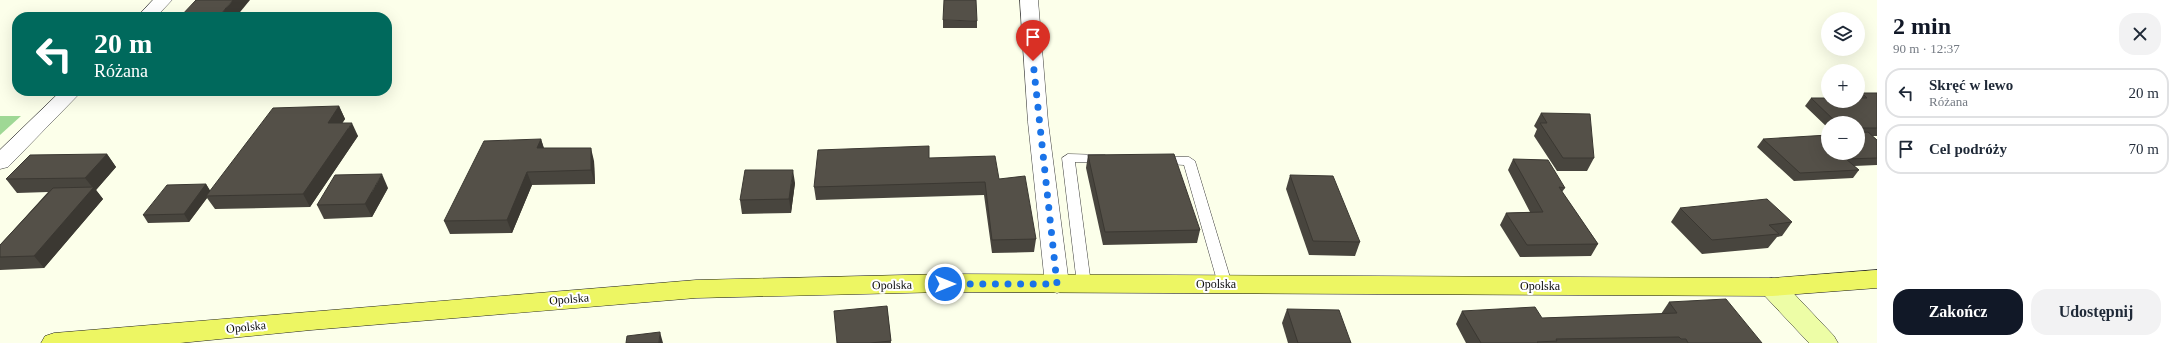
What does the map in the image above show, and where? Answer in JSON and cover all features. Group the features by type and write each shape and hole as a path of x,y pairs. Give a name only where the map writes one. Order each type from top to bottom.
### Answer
{"main road":[{"name":"Opolska","path":"54,343 216,330 319,319 696,289 945,284 1772,287 1877,279"}],"street":[{"path":"151,12 163,0"},
{"path":"1029,0 1038,122 1057,284"},
{"path":"0,162 67,96"},
{"path":"1772,287 1825,343"}],"lane":[{"path":"1084,284 1068,158 1121,159"},
{"path":"1144,160 1190,161 1225,284"}],"green space":[{"path":"0,116 21,116 0,135"}],"building":[{"path":"196,0 233,0 222,12 185,12"},
{"path":"944,0 976,0 977,21 943,20"},
{"path":"1865,93 1877,93 1877,128 1865,128 1865,116 1830,116 1821,108 1865,108 1865,98 1867,98"},
{"path":"1811,98 1821,98 1821,108"},
{"path":"339,106 328,123 352,123 303,194 206,196 273,108"},
{"path":"1541,113 1590,114 1594,158 1563,158 1540,123 1547,123"},
{"path":"1865,132 1868,132 1877,140 1877,158 1865,158"},
{"path":"1821,135 1821,160 1847,160 1859,170 1800,173 1763,139"},
{"path":"541,139 537,148 591,148 591,170 527,172 507,220 444,221 484,141"},
{"path":"929,146 929,158 995,156 999,179 1025,176 1036,239 992,240 985,182 814,187 818,150"},
{"path":"107,154 85,178 6,179 30,155"},
{"path":"1174,154 1200,230 1105,232 1088,155"},
{"path":"1513,159 1548,160 1565,188 1559,187 1598,244 1527,245 1506,213 1543,212"},
{"path":"745,170 793,170 789,199 740,200"},
{"path":"382,174 365,204 317,205 335,175"},
{"path":"1290,175 1333,176 1360,242 1313,241"},
{"path":"206,184 184,214 143,215 167,185"},
{"path":"94,187 34,256 0,257 0,245 53,188"},
{"path":"1767,199 1792,222 1769,225 1779,234 1712,240 1680,208"},
{"path":"1726,299 1762,343 1688,343 1686,339 1681,339 1679,337 1556,339 1557,341 1537,342 1538,343 1481,343 1462,311 1535,307 1542,318 1677,313 1669,302"},
{"path":"887,306 891,341 870,343 837,343 834,311"},
{"path":"1287,309 1339,310 1351,343 1298,343"},
{"path":"660,332 659,343 626,343 627,336"}],"route":[{"path":"945,284 1057,284 1038,122 1033,61"}]}
